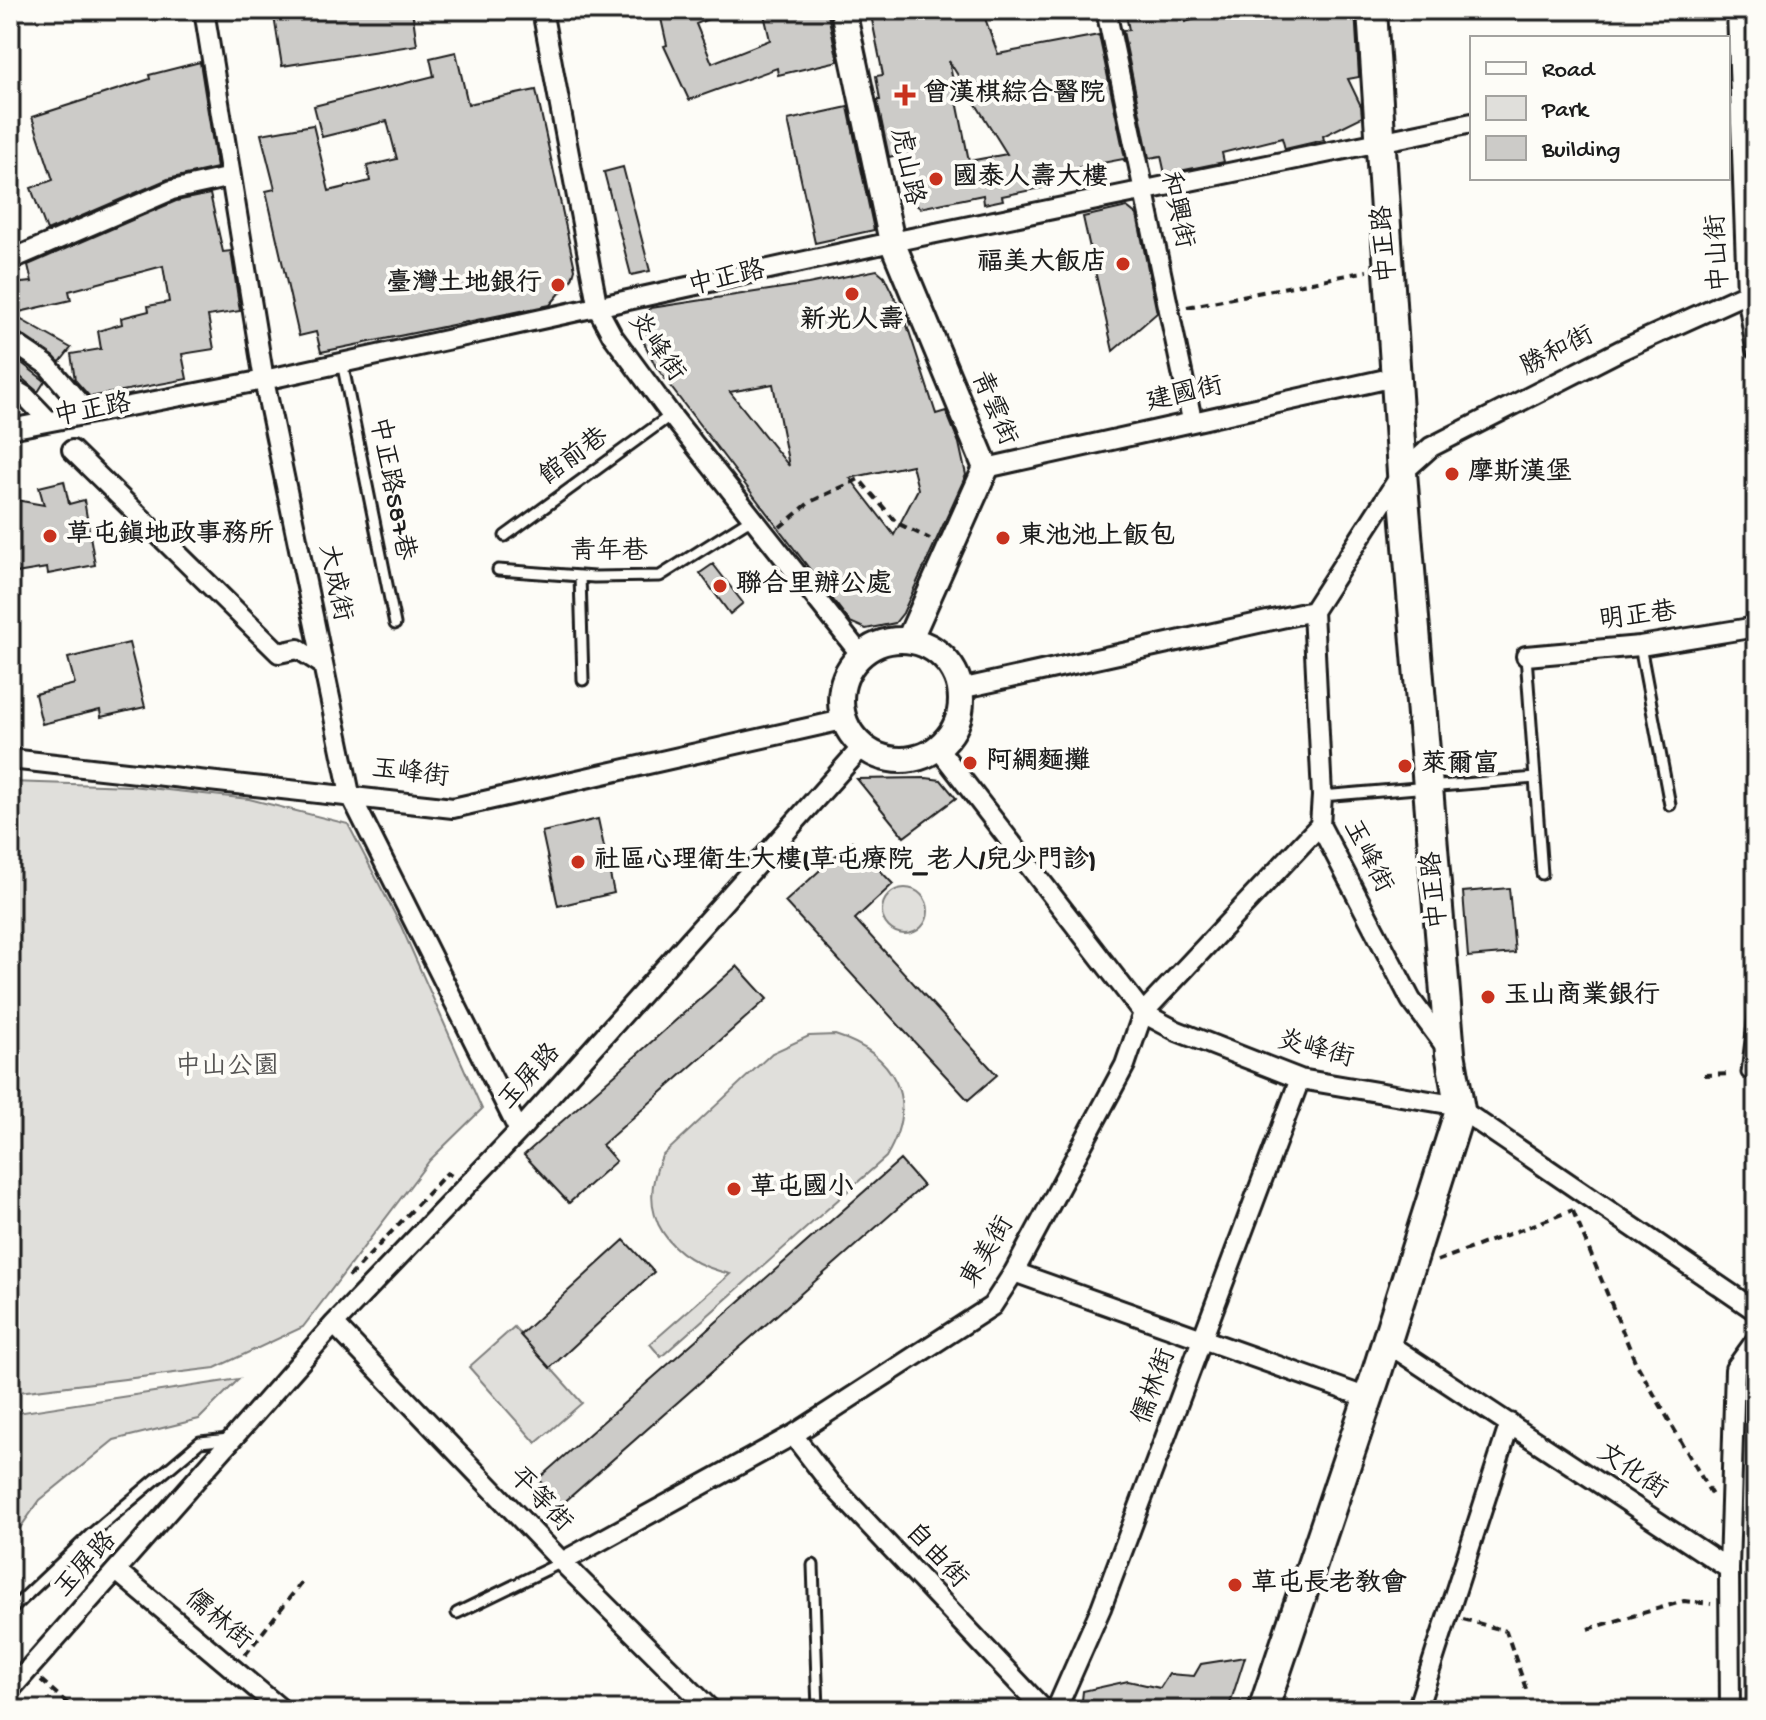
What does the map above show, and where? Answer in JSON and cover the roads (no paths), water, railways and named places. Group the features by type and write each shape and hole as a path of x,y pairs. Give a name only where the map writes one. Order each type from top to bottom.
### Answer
{"main road":[{"path":"1372,10 1380,143"},
{"name":"中正路","path":"1263,1710 1387,1343 1460,1110 1450,1053 1402,473 1380,143"}],"street":[{"name":"大成街","path":"204,10 264,380 350,794 519,1131"},
{"name":"炎峰街","path":"542,10 598,309 612,335 671,415 861,655"},
{"name":"虎山路","path":"843,10 892,242"},
{"name":"和興街","path":"1106,10 1192,420"},
{"name":"中山街","path":"1737,10 1756,349"},
{"path":"1380,143 1470,123"},
{"name":"中正路","path":"10,429 264,380 892,242 1380,143"},
{"path":"10,260 172,190 231,177"},
{"name":"青雲街","path":"892,242 986,468 909,640"},
{"name":"勝和街","path":"1402,473 1431,447 1621,350 1751,293"},
{"path":"10,340 47,365 87,412"},
{"name":"建國街","path":"986,468 1395,377"},
{"path":"10,387 25,396 48,420"},
{"path":"72,450 279,653 298,649 323,665"},
{"path":"960,689 1313,611 1402,473"},
{"name":"玉峰街","path":"1313,611 1322,796 1320,825 1411,1000 1450,1053"},
{"name":"明正巷","path":"1526,656 1640,646 1756,627"},
{"path":"909,640 943,656 954,671 960,689 957,721 938,748 920,757 900,761 880,757 862,747 843,720 842,685 861,655 875,645 909,640"},
{"name":"玉峰街","path":"10,759 350,794 453,808 843,720"},
{"name":"玉屏路","path":"10,1690 118,1572 334,1324 519,1131 862,747"},
{"name":"炎峰街","path":"938,748 1143,1013 1177,1031 1300,1079 1454,1105 1756,1311"},
{"name":"東美街","path":"562,1562 793,1435 992,1306 1014,1272 1125,1065 1143,1013 1320,825"},
{"name":"儒林街","path":"1056,1710 1101,1608 1300,1079"},
{"path":"1014,1272 1368,1398"},
{"name":"平等街","path":"334,1324 562,1562 711,1710"},
{"path":"1730,1710 1729,1527 1735,1369 1756,1340"},
{"name":"文化街","path":"1387,1343 1729,1569"},
{"path":"1417,1710 1510,1423"},
{"name":"自由街","path":"793,1435 830,1483 1044,1710"},
{"name":"儒林街","path":"118,1572 282,1710"}],"lane":[{"name":"中正路587巷","path":"342,362 395,624"},
{"name":"館前巷","path":"505,536 671,415"},
{"name":"青年巷","path":"498,570 580,576 660,576 752,518"},
{"path":"580,576 583,680"},
{"path":"1640,646 1670,805"},
{"path":"1526,656 1542,874"},
{"path":"1322,796 1535,778"},
{"path":"1751,1073 1756,999"},
{"name":"玉屏路","path":"10,1611 90,1535 200,1442 233,1438"},
{"path":"457,1613 562,1562"},
{"path":"813,1565 818,1710"}],"place":[{"name":"曾漢棋綜合醫院","path":"905,95"},
{"name":"國泰人壽大樓","path":"936,179"},
{"name":"福美大飯店","path":"1123,264"},
{"name":"臺灣土地銀行","path":"558,285"},
{"name":"新光人壽","path":"852,294"},
{"name":"摩斯漢堡","path":"1452,474"},
{"name":"草屯鎮地政事務所","path":"50,536"},
{"name":"東池池上飯包","path":"1003,538"},
{"name":"聯合里辦公處","path":"720,586"},
{"name":"阿綢麵攤","path":"970,763"},
{"name":"萊爾富","path":"1405,766"},
{"name":"社區心理衛生大樓(草屯療院_老人/兒少門診)","path":"578,862"},
{"name":"玉山商業銀行","path":"1488,997"},
{"name":"草屯國小","path":"734,1189"},
{"name":"草屯長老教會","path":"1235,1585"}],"park label":[{"name":"中山公園","path":"227,1068"}]}
